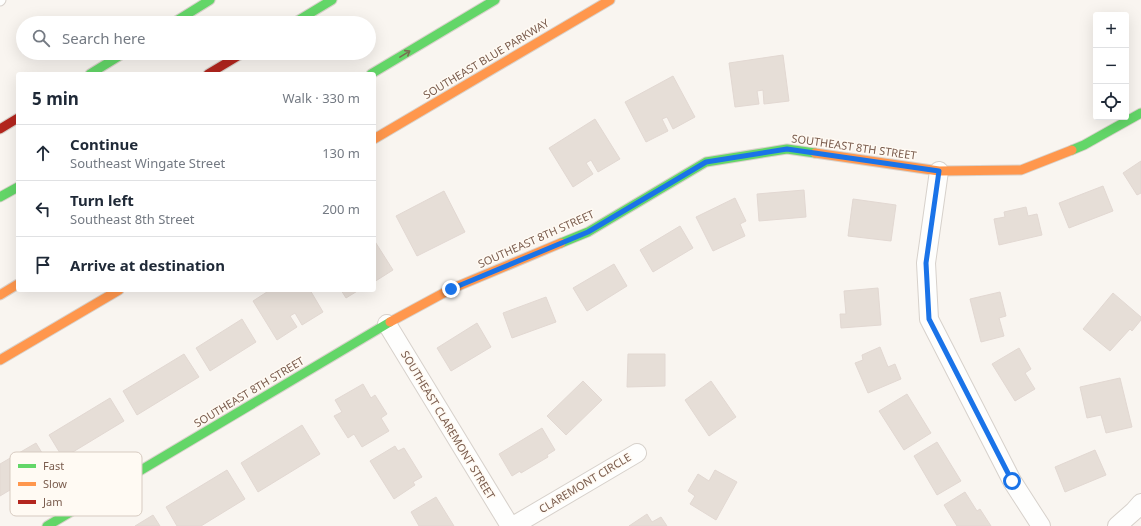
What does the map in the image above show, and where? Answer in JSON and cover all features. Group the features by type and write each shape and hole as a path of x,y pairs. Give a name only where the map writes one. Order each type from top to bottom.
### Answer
{"main road":[{"path":"184,16 210,0"},
{"path":"306,16 332,0"},
{"path":"375,72 495,0"},
{"name":"SOUTHEAST BLUE PARKWAY","path":"376,138 610,0"},
{"path":"93,72 113,60"},
{"path":"211,72 231,60"},
{"name":"SOUTHEAST 8TH STREET","path":"142,469 386,324 451,289 588,232 706,162 787,149 939,171 1021,170 1084,145 1141,113"},
{"path":"0,129 16,119"},
{"path":"0,198 16,188"},
{"path":"0,295 16,285"},
{"path":"0,360 116,292"},
{"name":"SOUTHEAST 8TH STREET","path":"47,526 64,516"}],"street":[{"path":"939,171 926,263 929,319 1012,481 1041,526"},
{"name":"SOUTHEAST CLAREMONT STREET","path":"386,324 511,526"},
{"name":"CLAREMONT CIRCLE","path":"511,526 637,453"},
{"path":"1117,526 1141,503"}],"building":[{"path":"783,55 789,101 764,104 763,90 757,91 759,104 735,107 729,63"},
{"path":"673,76 695,117 673,129 667,117 662,119 668,131 646,142 625,102"},
{"path":"595,119 620,159 598,172 591,160 586,163 593,174 573,187 549,148"},
{"path":"1141,161 1141,193 1137,195 1123,173"},
{"path":"1103,186 1113,211 1069,228 1059,203"},
{"path":"804,190 806,217 759,221 757,194"},
{"path":"444,191 465,232 417,256 396,216"},
{"path":"735,198 746,221 740,224 745,236 713,251 696,217"},
{"path":"853,199 896,205 891,241 848,236"},
{"path":"1026,207 1028,216 1037,214 1042,235 999,245 994,219 1005,217 1004,212"},
{"path":"680,226 693,248 653,272 640,250"},
{"path":"376,243 393,270 376,281"},
{"path":"614,264 627,286 587,311 573,288"},
{"path":"878,288 881,325 841,328 840,314 846,314 844,291"},
{"path":"267,292 311,292 323,312 302,325 295,313 290,316 297,327 277,340 253,301"},
{"path":"342,292 356,292 346,298"},
{"path":"1000,292 1006,316 999,318 1004,336 981,342 970,299"},
{"path":"1113,293 1141,317 1141,320 1132,331 1130,329 1110,351 1083,329"},
{"path":"546,297 556,322 512,338 503,313"},
{"path":"242,319 256,342 210,371 196,348"},
{"path":"477,323 491,347 451,371 437,348"},
{"path":"880,347 888,367 895,364 901,379 868,393 855,363 863,360 862,355"},
{"path":"1019,348 1031,369 1025,373 1035,389 1015,401 992,364"},
{"path":"184,354 199,377 137,415 123,391"},
{"path":"628,354 665,354 665,386 627,387"},
{"path":"1120,378 1132,427 1106,433 1101,415 1087,418 1080,387"},
{"path":"583,381 602,400 566,435 547,416"},
{"path":"711,381 736,417 709,436 685,400"},
{"path":"363,384 371,398 375,395 387,414 381,418 389,431 362,447 354,434 348,438 334,416 342,412 335,400"},
{"path":"907,394 931,433 904,450 879,411"},
{"path":"110,398 124,421 73,452 59,452 49,435"},
{"path":"302,425 320,454 258,492 241,463"},
{"path":"542,428 555,450 547,455 548,457 521,473 520,471 512,476 499,454"},
{"path":"937,442 961,481 937,495 914,456"},
{"path":"36,443 41,452 21,452"},
{"path":"395,446 398,451 404,448 422,477 413,482 415,485 394,499 370,461"},
{"path":"1095,450 1106,475 1065,492 1055,467"},
{"path":"10,458 10,490 0,496 0,464"},
{"path":"227,470 245,499 201,526 177,526 166,507"},
{"path":"715,470 737,482 716,520 690,504 695,496 688,491 698,474 709,481"},
{"path":"965,492 977,511 980,509 991,526 957,526 944,505"},
{"path":"436,497 454,526 419,526 411,512"},
{"path":"647,514 652,522 661,517 667,526 629,526"},
{"path":"153,515 160,526 135,526"}],"traffic: fast":[{"path":"184,16 210,0"},
{"path":"306,16 332,0"},
{"path":"374,72 495,0"},
{"path":"93,72 113,60"},
{"path":"1072,150 1084,145 1141,113"},
{"path":"561,243 588,232 706,162 787,149 815,153"},
{"path":"0,197 16,188"},
{"path":"142,469 390,322"},
{"path":"47,526 64,516"}],"traffic: slow":[{"path":"376,138 610,0"},
{"path":"815,153 939,171 1021,170 1072,150"},
{"path":"390,322 451,289 561,243"},
{"path":"0,295 16,285"},
{"path":"0,360 116,292"}],"traffic: jam":[{"path":"211,72 231,60"},
{"path":"0,129 16,119"}],"route":[{"path":"451,289 588,232 706,162 787,149 939,171 926,263 929,319 1012,481"}]}
